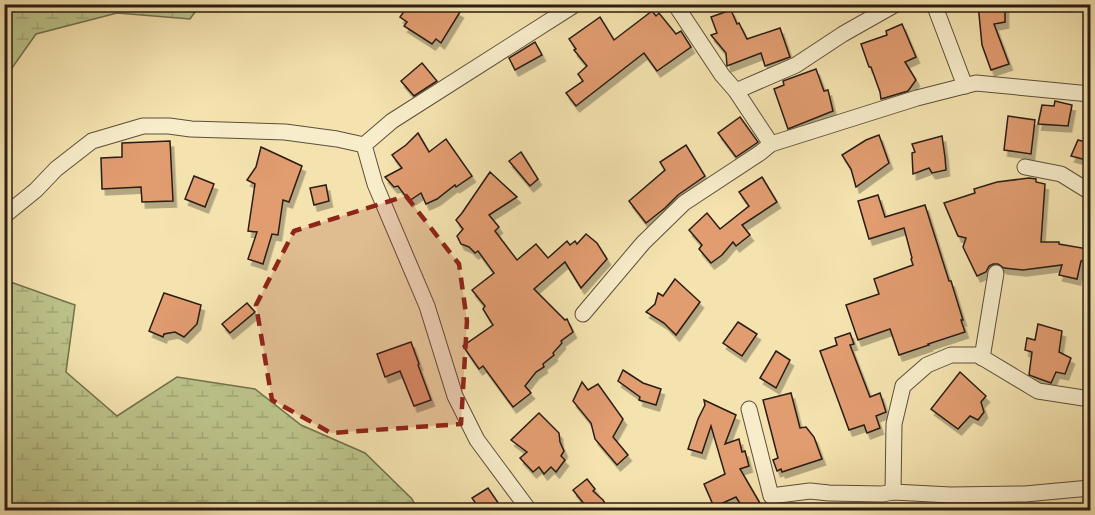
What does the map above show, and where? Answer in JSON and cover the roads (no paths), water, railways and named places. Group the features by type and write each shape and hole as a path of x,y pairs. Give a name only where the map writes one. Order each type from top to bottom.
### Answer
{"street":[{"path":"364,145 392,121 576,4"},
{"path":"675,4 771,144"},
{"path":"736,91 796,65 843,34 896,4"},
{"path":"934,4 965,86"},
{"path":"583,314 643,243 684,203 771,144 917,98 976,83 1090,94"},
{"path":"4,216 36,190 56,169 92,141 143,126 285,132 364,145"},
{"path":"364,145 379,194 427,306 455,396 477,440 530,510"},
{"path":"1025,167 1060,174 1090,192"},
{"path":"982,358 996,273"},
{"path":"893,492 894,424 903,386 927,365 951,355 978,355 1038,391 1090,399"},
{"path":"749,409 771,496 810,491 882,494 893,492 951,495 1015,494 1090,488"}]}
